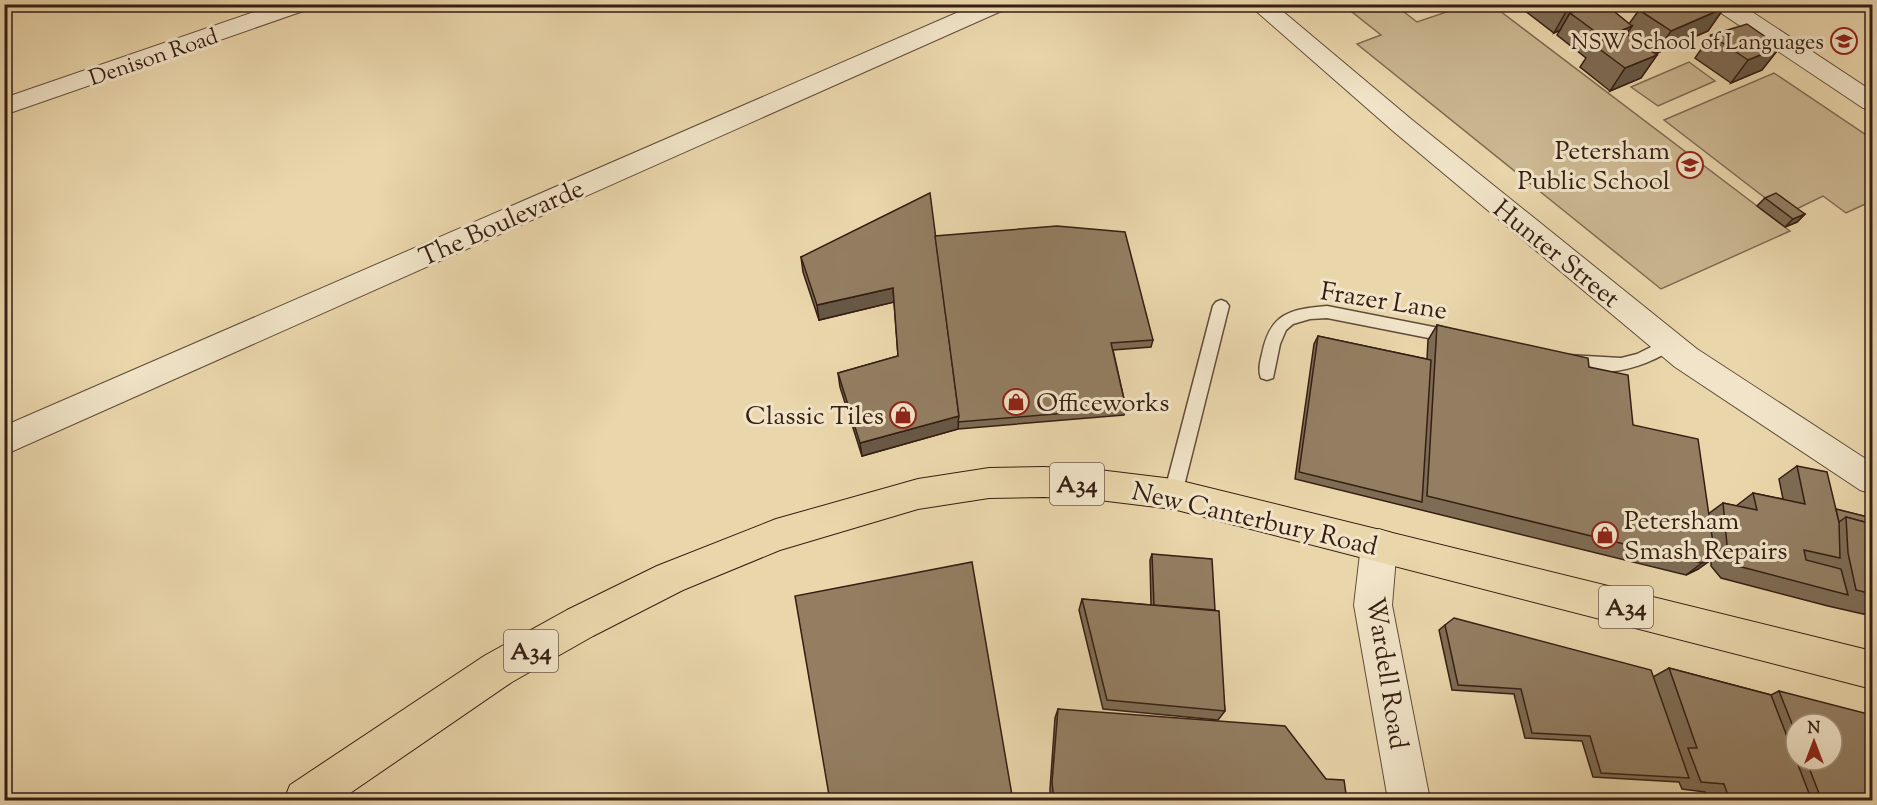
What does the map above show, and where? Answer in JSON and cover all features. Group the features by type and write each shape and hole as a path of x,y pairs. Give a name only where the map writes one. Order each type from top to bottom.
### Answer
{"highway":[{"name":"New Canterbury Road","path":"305,801 498,669 559,634 670,578 776,535 918,494 989,483 1044,482 1099,485 1173,494 1872,670"}],"street":[{"name":"Denison Road","path":"4,108 301,4"},
{"name":"The Boulevarde","path":"4,441 998,4"},
{"name":"Hunter Street","path":"1259,4 1686,358 1872,480"},
{"path":"1723,4 1872,102"},
{"name":"Wardell Road","path":"1379,545 1373,604 1409,801"}],"lane":[{"path":"1173,494 1221,306"},
{"name":"Frazer Lane","path":"1267,373 1272,336 1280,324 1308,313 1327,312 1465,340"},
{"path":"1557,359 1612,366 1632,365 1646,360 1669,344"}],"shaded area":[{"path":"1378,5 1395,5 1417,22 1467,5 1492,5 1790,231 1661,289 1357,44 1381,35 1352,12"},
{"path":"1689,62 1715,81 1658,106 1631,87"},
{"path":"1774,73 1872,139 1872,201 1846,213 1823,196 1786,214 1664,120"}],"building":[{"path":"1559,4 1581,4 1567,10"},
{"path":"1595,4 1605,4 1632,26 1604,38 1570,13"},
{"path":"1651,4 1718,4 1724,8 1671,31 1639,10"},
{"path":"1747,24 1780,47 1748,60 1711,35"},
{"path":"1625,33 1657,55 1625,68 1594,45"},
{"path":"930,193 959,416 860,443 838,373 898,356 893,288 817,305 801,257"},
{"path":"1776,193 1805,214 1793,219 1765,198"},
{"path":"1057,226 1125,232 1153,340 1111,343 1126,408 958,422 935,236"},
{"path":"1437,325 1588,358 1589,367 1628,375 1633,425 1698,439 1715,557 1702,563 1427,496"},
{"path":"1318,336 1431,360 1422,502 1299,472"},
{"path":"1797,466 1827,472 1839,522 1840,558 1804,550 1806,560 1841,569 1848,595 1738,566 1728,555 1723,503 1757,510 1753,493 1805,504"},
{"path":"1836,509 1872,518 1872,524 1846,517 1839,522"},
{"path":"1846,517 1872,524 1872,594 1856,590 1848,553"},
{"path":"1152,554 1212,559 1215,610 1154,605"},
{"path":"972,562 1013,801 830,801 795,596"},
{"path":"1082,599 1219,611 1225,711 1107,700"},
{"path":"1454,618 1651,670 1689,778 1601,773 1590,736 1532,733 1521,689 1458,685 1445,625"},
{"path":"1669,668 1771,695 1784,729 1784,772 1801,772 1812,801 1730,801 1724,784 1701,782 1688,748 1697,748"},
{"path":"1779,691 1872,715 1872,801 1822,801 1811,772 1844,772 1844,712 1787,712"},
{"path":"1058,709 1285,726 1326,779 1344,780 1347,801 1054,801 1052,782"}],"place":[{"name":"NSW School of Languages","path":"1844,41"},
{"name":"Petersham Public School","path":"1690,165"},
{"name":"Officeworks","path":"1016,402"},
{"name":"Classic Tiles","path":"903,415"},
{"name":"Petersham Smash Repairs","path":"1605,535"}]}
